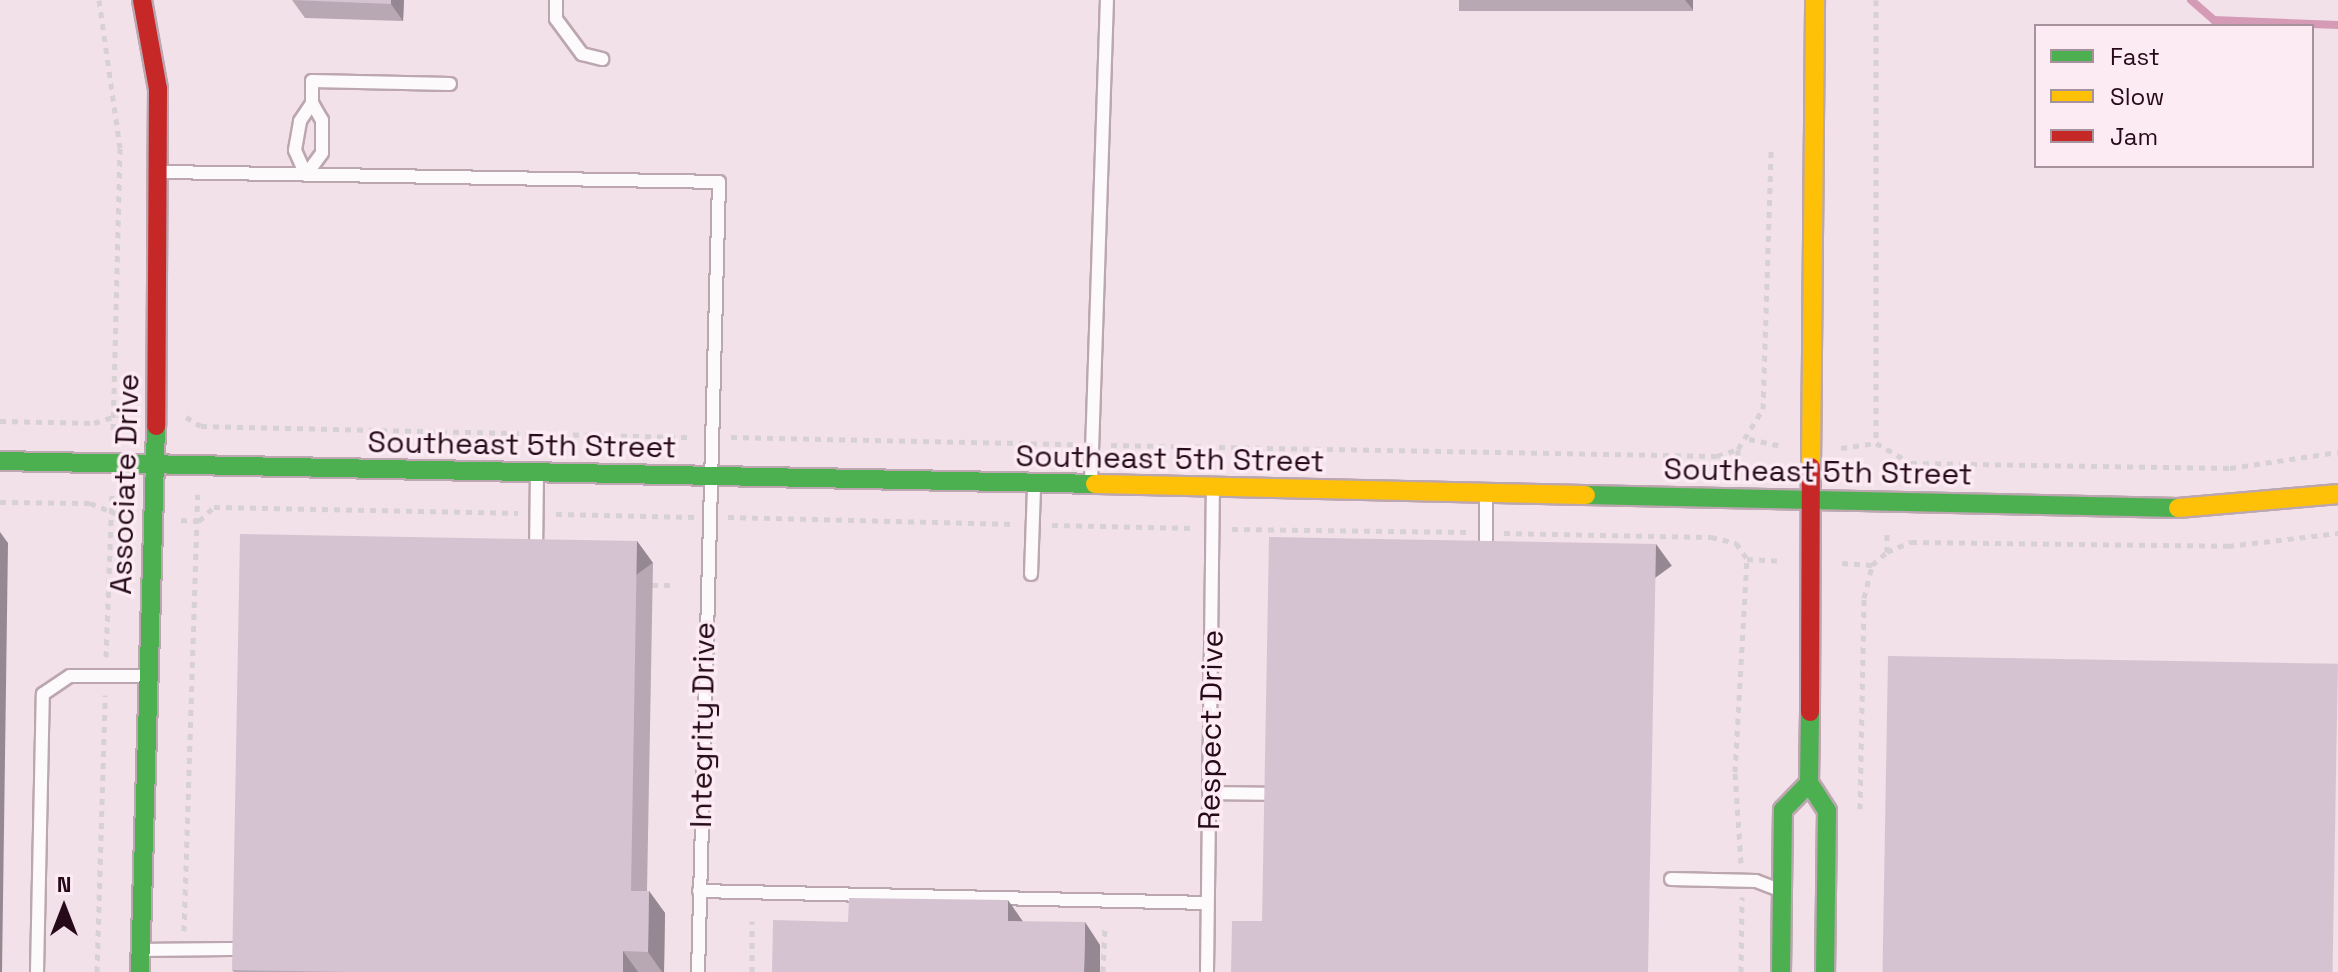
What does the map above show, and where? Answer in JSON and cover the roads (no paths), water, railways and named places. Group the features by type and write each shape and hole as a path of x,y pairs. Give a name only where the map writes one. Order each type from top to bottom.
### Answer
{"street":[{"name":"Associate Drive","path":"140,972 162,172 142,0"},
{"path":"1815,0 1814,501 1809,783 1827,811 1825,972"},
{"name":"Southeast 5th Street","path":"0,461 2192,508 2338,494"},
{"path":"1781,972 1783,810 1809,783"}],"lane":[{"path":"556,0 556,19 582,54 602,59"},
{"path":"1091,486 1107,0"},
{"path":"306,175 322,153 322,120 312,103 312,81 450,84"},
{"path":"306,175 295,150 300,121 312,103"},
{"path":"162,172 306,175"},
{"name":"Integrity Drive","path":"306,175 719,182 698,972"},
{"path":"535,561 537,474"},
{"path":"1031,574 1034,484"},
{"name":"Respect Drive","path":"1207,972 1213,488"},
{"path":"1486,494 1486,566"},
{"path":"37,972 43,694 70,676 148,676"},
{"path":"1210,793 1279,794"},
{"path":"1671,879 1756,881 1782,891"},
{"path":"699,891 1207,903"},
{"path":"141,950 249,949"}],"waterway":[{"path":"2191,0 2214,20 2313,24"},
{"path":"2314,24 2338,25"}]}
